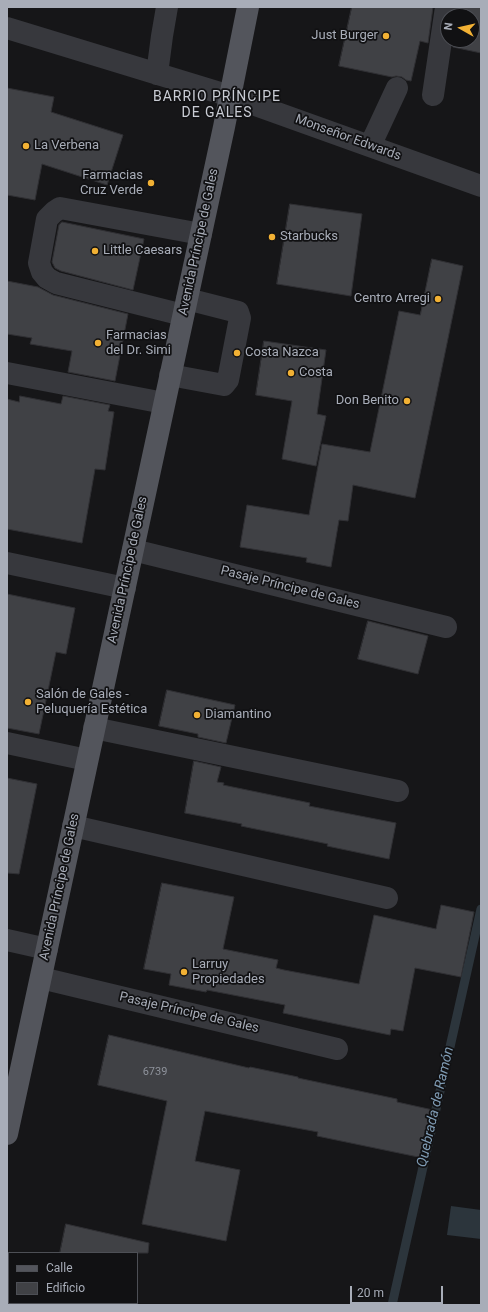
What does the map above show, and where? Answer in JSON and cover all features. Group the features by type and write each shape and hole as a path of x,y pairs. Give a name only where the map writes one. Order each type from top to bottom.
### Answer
{"main road":[{"name":"Avenida Príncipe de Gales","path":"7,1134 125,588 248,7"}],"street":[{"path":"433,96 446,7"},
{"path":"157,74 164,8"},
{"name":"Monseñor Edwards","path":"7,28 230,96 481,186"},
{"path":"370,146 397,88"},
{"path":"170,375 224,385 228,380 240,318 238,312 185,307 56,283 46,278 39,263 47,219 60,208 200,234"},
{"path":"7,373 164,403"},
{"name":"Pasaje Príncipe de Gales","path":"133,550 446,627"},
{"path":"7,563 125,588"},
{"path":"94,728 398,791"},
{"path":"7,743 87,760"},
{"path":"74,826 387,898"},
{"path":"7,940 47,949"},
{"name":"Pasaje Príncipe de Gales","path":"41,978 337,1049"}],"shaded area":[{"path":"451,1206 481,1210 481,1239 447,1235"}],"building":[{"path":"352,7 433,7 428,43 420,41 411,81 402,77 392,77 339,66"},
{"path":"481,7 481,53 458,48 480,48 480,8 458,8"},
{"path":"7,88 54,97 51,112 123,135 107,185 42,164 35,200 7,195"},
{"path":"290,204 362,214 351,296 277,284"},
{"name":"Little Caesars","path":"62,222 144,239 133,290 61,271 55,268 52,262 59,225"},
{"name":"Don Benito","path":"432,259 463,266 415,498 353,485 348,521 339,520 331,567 306,562 307,558 240,547 247,505 309,515 322,444 370,452 399,311 420,315"},
{"path":"7,281 38,287 53,295 128,314 115,381 68,372 72,351 30,344 32,338 7,334"},
{"name":"Costa","path":"264,341 326,350 317,414 326,416 316,466 282,459 292,401 256,395"},
{"path":"20,396 61,404 63,396 110,405 108,411 114,412 105,470 95,469 82,543 7,529 7,399 19,402"},
{"path":"7,594 75,608 66,654 56,652 39,734 7,728"},
{"path":"368,621 428,636 418,674 358,659"},
{"name":"Diamantino","path":"167,690 235,705 226,743 198,737 198,734 159,726"},
{"path":"194,761 221,767 217,782 224,783 223,785 310,803 309,806 396,823 389,859 327,846 328,844 241,826 242,824 185,813"},
{"path":"7,778 37,784 19,874 7,873"},
{"path":"162,883 234,897 223,949 278,960 276,968 359,984 374,915 436,929 441,905 474,912 461,977 415,968 403,1031 391,1029 390,1035 283,1013 285,1005 207,990 206,992 169,985 171,974 144,969"},
{"path":"109,1035 249,1068 298,1077 397,1099 397,1102 433,1110 423,1158 317,1136 318,1132 205,1111 195,1161 240,1170 226,1241 142,1224 167,1101 98,1085"},
{"path":"66,1224 149,1243 148,1253 60,1252"}],"waterway":[{"name":"Quebrada de Ramón","path":"392,1305 481,909"}],"place":[{"name":"Just Burger","path":"386,36"},
{"name":"La Verbena","path":"26,146"},
{"name":"Farmacias Cruz Verde","path":"151,183"},
{"name":"Starbucks","path":"272,237"},
{"name":"Little Caesars","path":"95,251"},
{"name":"Centro Arregi","path":"438,299"},
{"name":"Farmacias del Dr. Simi","path":"98,343"},
{"name":"Costa Nazca","path":"237,353"},
{"name":"Costa","path":"291,373"},
{"name":"Don Benito","path":"407,401"},
{"name":"Salón de Gales - Peluquería Estética","path":"28,702"},
{"name":"Diamantino","path":"197,715"},
{"name":"Larruy Propiedades","path":"184,972"}],"district":[{"name":"BARRIO PRÍNCIPE DE GALES","path":"217,106"}]}
